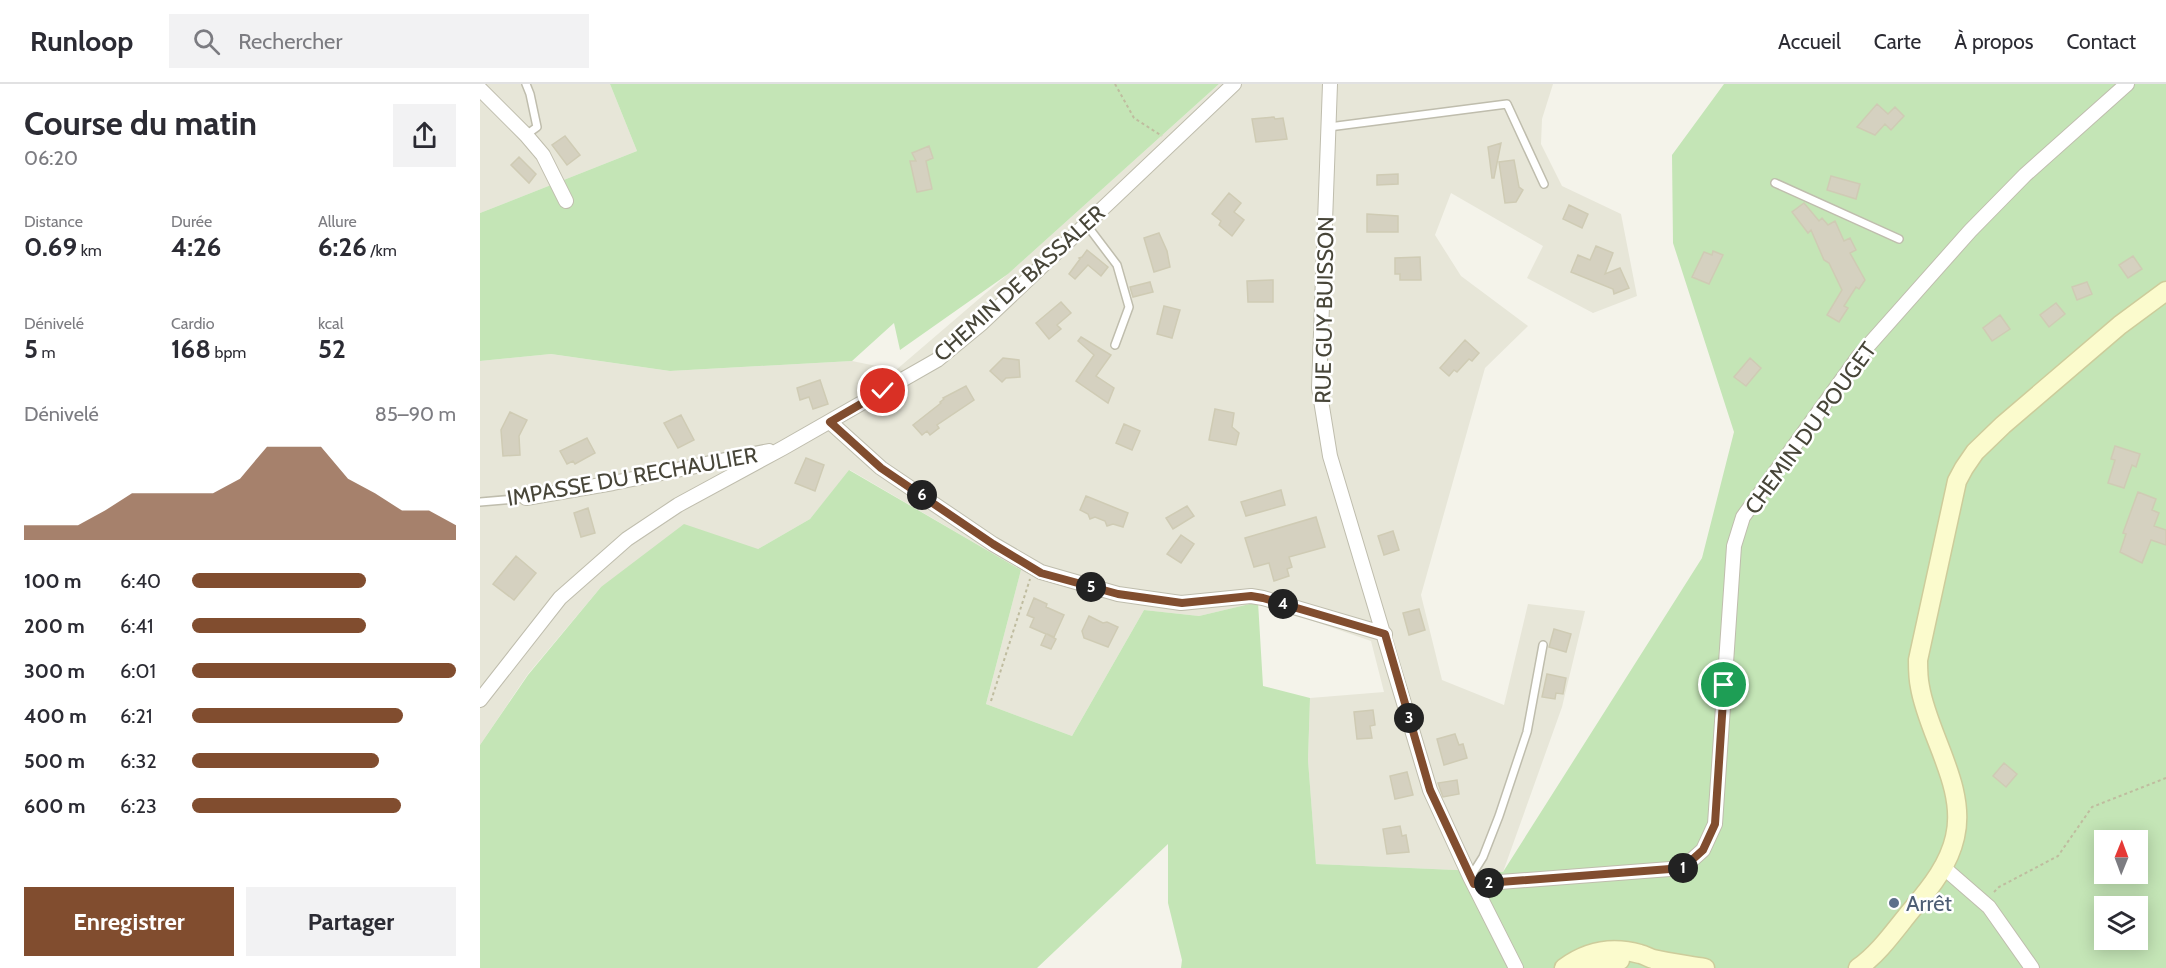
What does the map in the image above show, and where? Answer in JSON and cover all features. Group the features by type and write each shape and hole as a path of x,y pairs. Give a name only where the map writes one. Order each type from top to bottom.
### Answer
{"main road":[{"path":"1858,968 1880,947 1922,898 1943,867 1956,837 1955,792 1920,688 1918,660 1957,481 1975,452 2003,425 2120,325 2166,291"},
{"path":"1564,968 1576,959 1592,952 1606,950 1642,954 1705,968"},
{"path":"1590,968 1617,960 1652,958"}],"street":[{"name":"CHEMIN DE BASSALER","path":"480,700 560,598 627,539 678,505 830,422 937,360 982,323 1234,84"},
{"name":"RUE GUY BUISSON","path":"1330,84 1319,388 1330,456 1430,790 1472,881 1517,967"},
{"name":"CHEMIN DU POUGET","path":"1472,881 1683,868 1703,850 1715,824 1734,546 1743,517 1859,356 1930,275 1998,201 2127,84"},
{"path":"480,89 543,155 566,201"},
{"path":"830,422 881,468 993,544 1041,573 1118,594 1182,603 1251,596 1263,598 1385,634"},
{"name":"IMPASSE DU RECHAULIER","path":"526,498 613,483 783,448"},
{"path":"1943,867 1989,907 2032,968"}],"lane":[{"path":"525,84 530,94 537,127 526,135"},
{"path":"1329,127 1507,104 1544,184"},
{"path":"1774,183 1899,238"},
{"path":"1085,223 1117,265 1129,307 1115,345"},
{"name":"IMPASSE DU RECHAULIER","path":"480,502 526,498"},
{"path":"1472,881 1487,847 1527,732 1543,645"}],"path":[{"path":"1115,84 1134,118 1172,143"},
{"path":"991,701 1033,568"},
{"path":"1983,902 1999,887 2058,856 2092,807 2166,778"}],"shaded area":[{"path":"480,84 610,84 637,151 480,213"},
{"path":"1219,84 1553,84 1542,119 1541,144 1562,186 1621,214 1637,296 1593,313 1527,278 1543,246 1451,193 1435,235 1461,276 1528,326 1485,368 1421,595 1442,680 1504,705 1528,604 1585,611 1562,707 1503,872 1316,864 1308,760 1310,698 1384,692 1371,641 1258,602 1199,616 1144,610 1072,736 986,704 1021,570 850,470 810,519 758,549 601,587 528,674 480,745 480,361 551,354 670,371 852,361 896,370 1008,274"}],"green space":[{"path":"610,84 1219,84 1008,274 900,350 894,323 852,361 670,371 551,354 480,361 480,213 637,151"},
{"path":"1724,84 2166,84 2166,968 1181,968 1182,960 1168,903 1168,844 1037,968 480,968 480,745 528,675 601,587 684,524 758,549 810,519 849,470 1021,570 986,704 1072,736 1144,610 1199,616 1258,602 1263,686 1310,698 1308,760 1316,864 1503,872 1702,558 1734,432 1673,243 1672,155"}],"building":[{"path":"1877,104 1888,114 1895,107 1904,116 1891,130 1885,124 1875,135 1857,127"},
{"path":"1274,117 1275,119 1283,118 1287,139 1256,142 1252,119"},
{"path":"565,136 580,155 567,165 552,145"},
{"path":"1501,143 1494,178 1492,178 1488,147"},
{"path":"929,146 933,158 926,161 932,189 917,192 910,161 916,161 912,153"},
{"path":"519,157 536,174 529,183 511,165"},
{"path":"1514,160 1519,187 1523,190 1516,202 1505,203 1499,162"},
{"path":"1398,174 1398,184 1377,185 1377,175"},
{"path":"1831,176 1860,184 1856,199 1827,190"},
{"path":"1229,193 1241,203 1234,212 1244,220 1232,236 1219,225 1221,221 1212,214"},
{"path":"1804,203 1819,221 1822,218 1828,225 1835,221 1844,241 1850,238 1856,250 1850,253 1865,280 1859,289 1856,287 1844,306 1848,308 1839,322 1827,315 1842,290 1829,263 1824,260 1811,230 1808,233 1792,212"},
{"path":"1569,205 1588,214 1582,228 1563,219"},
{"path":"1367,214 1398,216 1398,232 1367,232"},
{"path":"1159,233 1167,251 1170,267 1154,272 1144,238"},
{"path":"1596,246 1613,253 1605,274 1620,268 1629,288 1614,294 1613,289 1571,272 1578,255 1590,260"},
{"path":"1087,250 1108,267 1101,276 1088,265 1075,279 1069,274"},
{"path":"1713,251 1723,255 1709,284 1692,277 1704,252 1712,255"},
{"path":"2133,256 2142,269 2128,278 2119,265"},
{"path":"1420,257 1421,280 1400,280 1400,274 1395,274 1395,258"},
{"path":"1273,280 1273,302 1248,302 1247,281"},
{"path":"1150,282 1153,292 1133,297 1130,287"},
{"path":"2087,282 2092,294 2077,300 2072,287"},
{"path":"1061,302 1071,313 1057,325 1061,329 1049,339 1036,323"},
{"path":"2056,303 2065,314 2049,327 2040,315"},
{"path":"1164,306 1180,310 1172,338 1157,334"},
{"path":"2000,315 2010,329 1992,341 1983,328"},
{"path":"1081,337 1111,355 1096,376 1114,388 1108,403 1076,381 1094,355 1078,341"},
{"path":"1465,340 1479,353 1472,361 1469,359 1457,372 1454,370 1449,376 1440,368"},
{"path":"1003,358 1019,360 1020,377 1006,378 1002,382 990,371"},
{"path":"1750,358 1761,368 1746,386 1734,377"},
{"path":"820,380 828,404 813,409 809,397 800,400 797,388"},
{"path":"966,386 974,400 937,425 939,428 930,435 927,431 922,435 913,425 941,403 943,398"},
{"path":"1215,409 1234,413 1232,427 1239,433 1236,445 1209,440"},
{"path":"510,412 527,420 519,436 520,455 503,456 501,430"},
{"path":"681,415 694,440 678,448 664,423"},
{"path":"1124,424 1140,431 1132,450 1116,443"},
{"path":"587,438 595,453 575,464 573,461 567,464 560,451"},
{"path":"2115,446 2140,454 2136,467 2132,465 2124,488 2108,483 2115,460 2111,459"},
{"path":"806,458 824,465 815,491 795,483"},
{"path":"1281,490 1285,505 1246,516 1241,502"},
{"path":"2138,492 2156,499 2152,510 2159,513 2154,526 2166,530 2166,545 2151,540 2142,563 2120,552 2126,534 2123,533"},
{"path":"1086,496 1128,513 1123,527 1113,524 1107,526 1105,521 1095,517 1090,519 1088,514 1080,510"},
{"path":"1187,506 1194,516 1173,529 1166,518"},
{"path":"588,508 595,533 581,537 574,513"},
{"path":"1316,517 1325,547 1289,557 1292,567 1287,569 1289,576 1274,581 1269,563 1254,567 1245,538"},
{"path":"1393,531 1399,550 1384,555 1378,536"},
{"path":"1181,535 1194,544 1181,563 1167,554"},
{"path":"516,556 536,573 514,600 493,584"},
{"path":"1034,598 1047,604 1046,607 1064,615 1054,637 1047,634 1056,639 1051,649 1041,645 1046,634 1030,627 1034,618 1027,615"},
{"path":"1419,609 1425,630 1409,635 1403,613"},
{"path":"1089,616 1118,627 1108,647 1084,638 1082,631"},
{"path":"1554,629 1571,634 1566,652 1549,647"},
{"path":"1547,674 1566,678 1563,694 1556,693 1555,699 1542,697"},
{"path":"1373,710 1375,725 1370,726 1372,738 1357,739 1354,712"},
{"path":"1455,734 1459,745 1463,744 1467,758 1444,765 1437,739"},
{"path":"2004,763 2017,774 2006,787 1993,776"},
{"path":"1407,772 1413,795 1395,799 1390,776"},
{"path":"1457,780 1459,794 1443,797 1438,783"},
{"path":"1400,826 1402,836 1406,835 1409,852 1387,854 1383,829"}],"place":[{"name":"Arrêt","path":"1894,903"}],"route":[{"path":"883,391 830,422 881,468 993,544 1041,573 1118,594 1182,603 1251,596 1263,598 1385,634 1430,790 1474,884 1683,868 1703,850 1715,824 1724,685"}]}
